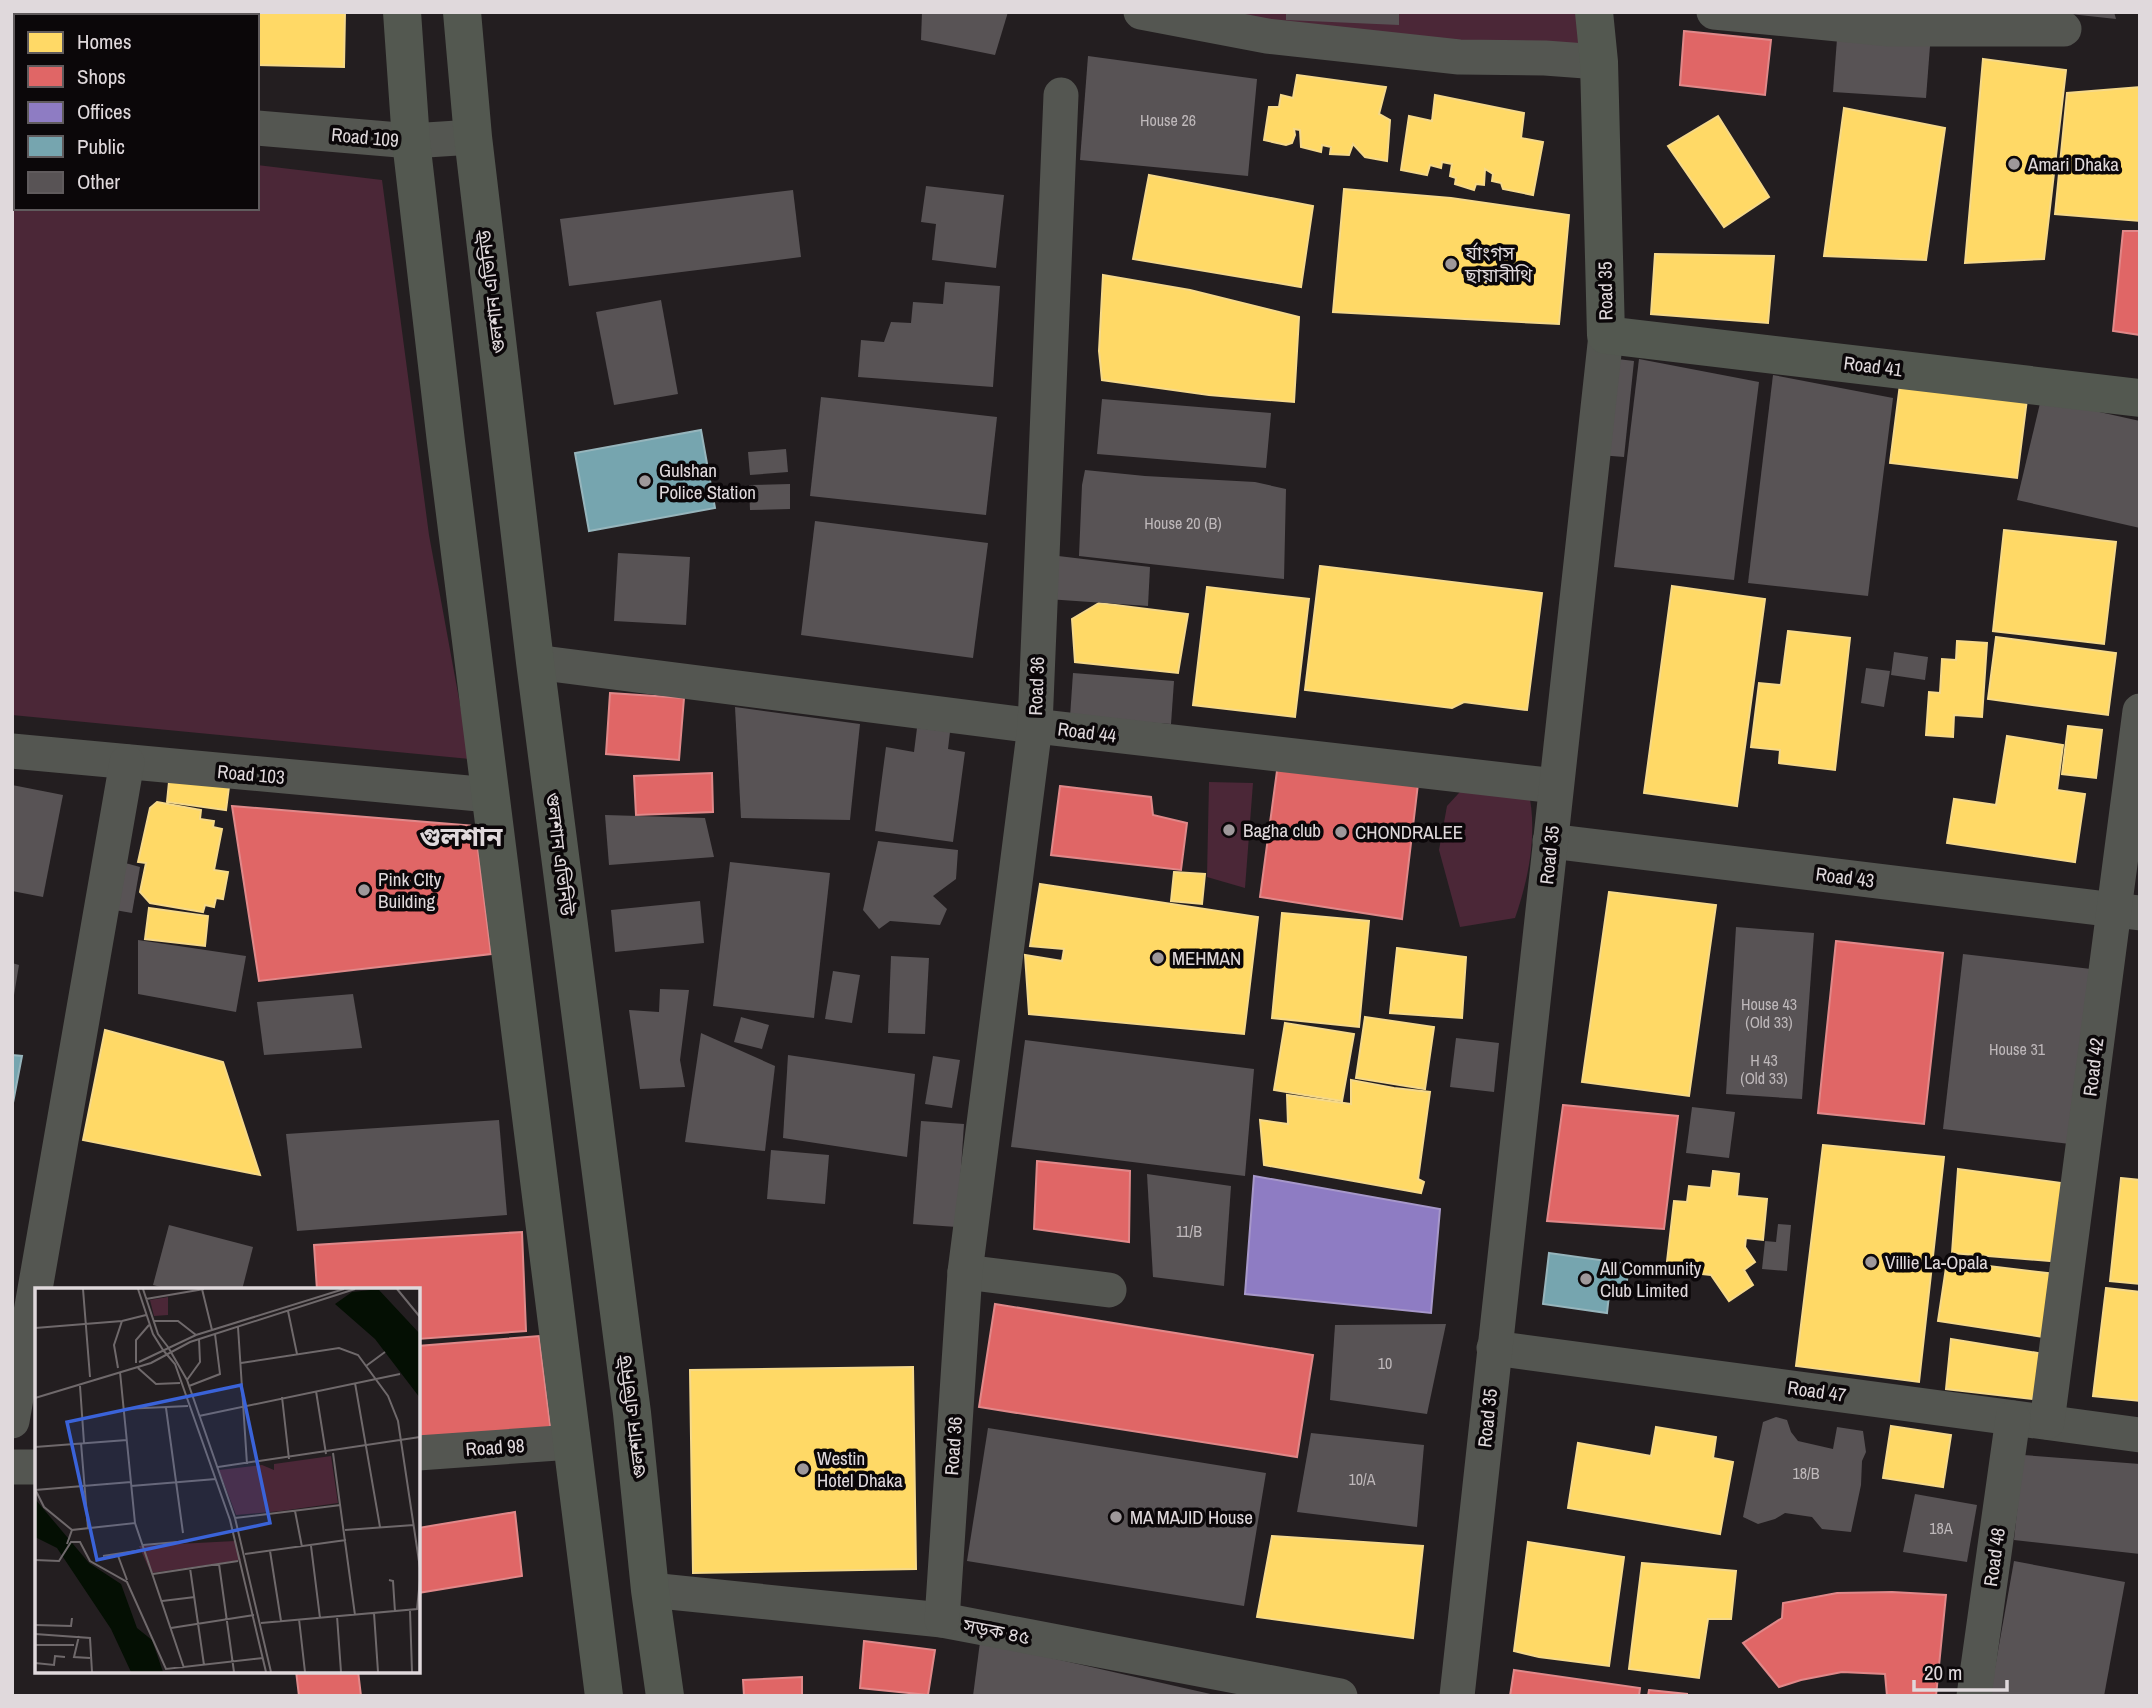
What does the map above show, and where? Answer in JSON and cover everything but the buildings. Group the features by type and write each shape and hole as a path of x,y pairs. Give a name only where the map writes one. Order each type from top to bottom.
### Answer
{"main road":[{"path":"402,12 411,141 490,795 604,1696"},
{"name":"গুলশান এভিনিউ","path":"462,12 473,137 535,662 632,1413 650,1590 665,1696"},
{"name":"Road 35","path":"1594,12 1600,62 1606,335"},
{"name":"Road 41","path":"1606,335 2140,398"}],"street":[{"path":"1141,12 1267,36 1459,57 1600,62"},
{"path":"1714,12 2064,29"},
{"name":"Road 36","path":"942,1620 965,1272 1035,726 1061,95"},
{"name":"Road 109","path":"259,128 411,141 473,137"},
{"name":"Road 35","path":"1457,1696 1606,335"},
{"name":"Road 44","path":"535,662 1035,726 1556,786"},
{"name":"Road 42","path":"2030,1420 2127,911 2140,711"},
{"name":"Road 103","path":"12,751 490,795"},
{"path":"35,1288 127,762"},
{"name":"Road 43","path":"1550,841 2127,911"},
{"path":"965,1272 1110,1290"},
{"path":"12,1421 35,1289"},
{"name":"Road 47","path":"1494,1348 2140,1435"},
{"name":"Road 48","path":"1974,1696 2030,1420"},
{"name":"Road 98","path":"420,1452 572,1442"},
{"path":"12,1467 35,1468"},
{"name":"সড়ক ৪৫","path":"650,1590 942,1620 1340,1696"}],"shaded area":[{"path":"1177,12 1605,12 1609,56"},
{"path":"12,137 14,210 259,210 259,165 382,180 429,535 470,759 12,715"},
{"name":"Bagha club","path":"1209,782 1253,783 1245,888 1207,877"},
{"path":"1469,782 1528,789 1532,838 1528,871 1515,918 1460,927 1439,850 1447,806"}],"place":[{"name":"Amari Dhaka","path":"2014,164"},
{"name":"র্যাংগস ছায়াবীথি","path":"1451,264"},
{"name":"Gulshan Police Station","path":"645,481"},
{"name":"Bagha club","path":"1229,830"},
{"name":"CHONDRALEE","path":"1341,832"},
{"name":"Pink CIty Building","path":"364,890"},
{"name":"MEHMAN","path":"1158,958"},
{"name":"Villie La-Opala","path":"1871,1262"},
{"name":"All Community Club Limited","path":"1586,1279"},
{"name":"Westin Hotel Dhaka","path":"803,1469"},
{"name":"MA MAJID House","path":"1116,1517"}],"district":[{"name":"গুলশান","path":"461,836"}]}
